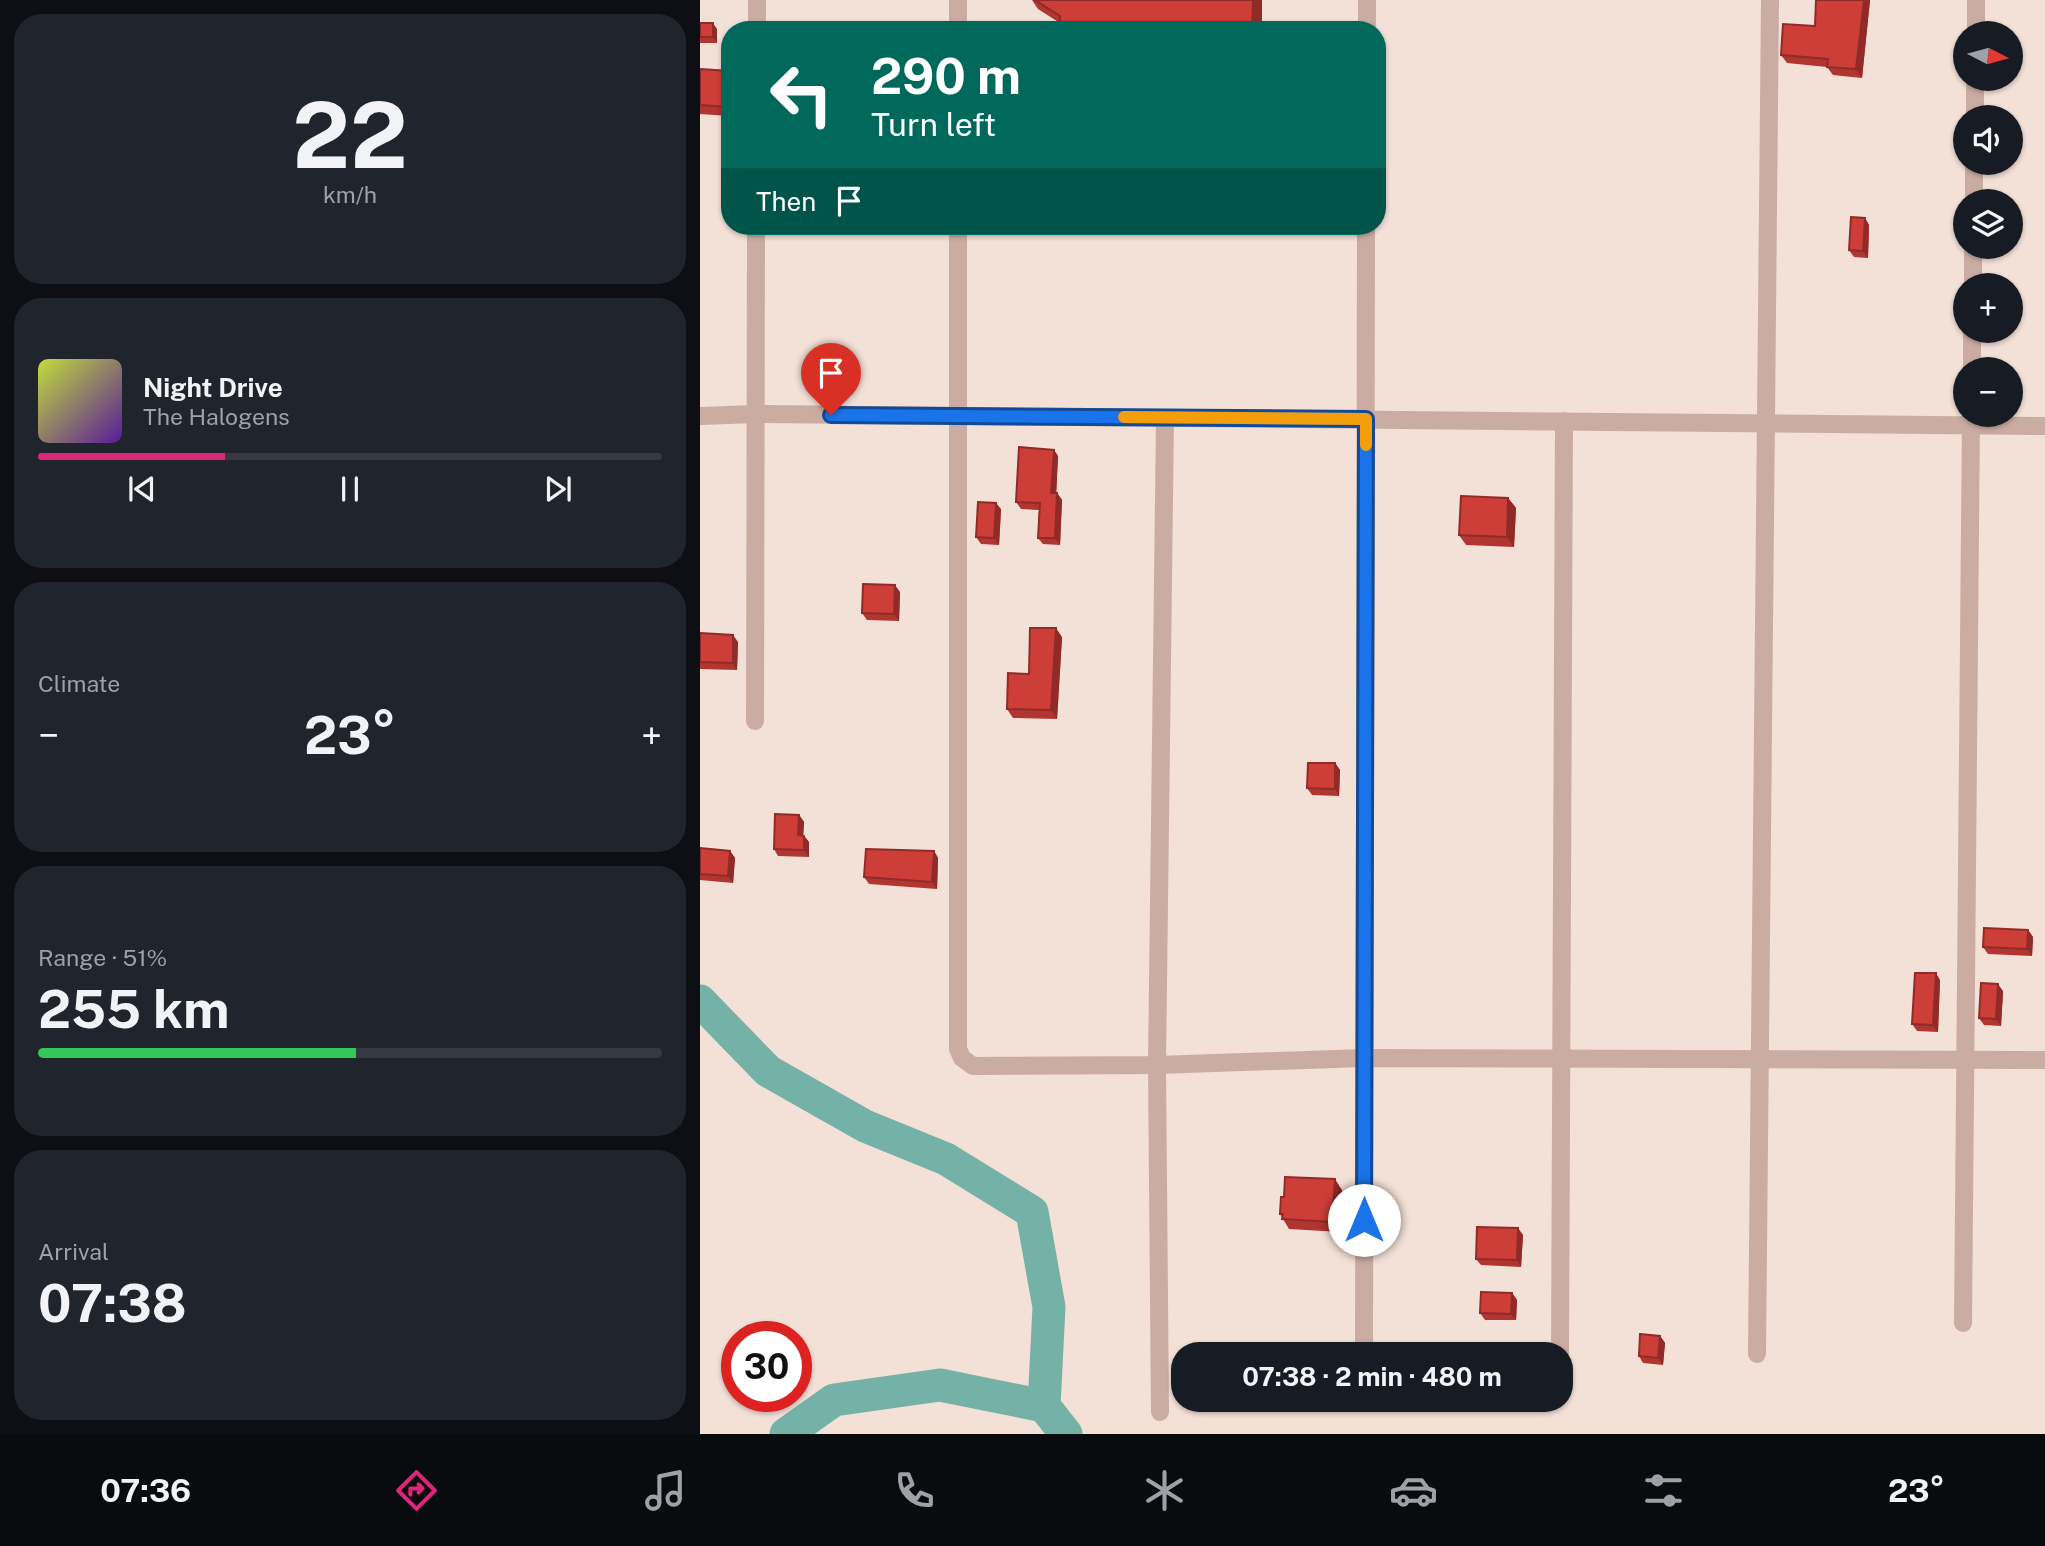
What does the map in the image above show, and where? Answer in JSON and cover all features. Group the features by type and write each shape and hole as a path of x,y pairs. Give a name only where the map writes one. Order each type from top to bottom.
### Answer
{"street":[{"path":"757,0 757,21"},
{"path":"958,0 958,21"},
{"path":"1367,0 1367,21"},
{"path":"1757,1354 1770,0"},
{"path":"1976,0 1976,21"},
{"path":"755,721 756,235"},
{"path":"957,235 958,1049 961,1058 973,1066 1157,1065 1364,1058 2045,1060"},
{"path":"1364,1342 1366,235"},
{"path":"700,416 756,414 1767,423 1953,420"},
{"path":"1160,1412 1157,1065 1165,418"},
{"path":"1560,1342 1564,421"},
{"path":"2023,424 2045,426"},
{"path":"1963,1323 1971,427"}],"building":[{"path":"1035,0 1253,0 1252,21 1060,21 1060,16"},
{"path":"1816,0 1864,0 1856,69 1827,67 1828,59 1781,55 1783,24 1815,26"},
{"path":"700,23 713,23 713,37 700,37"},
{"path":"700,69 721,70 721,106 700,105"},
{"path":"1851,217 1865,218 1863,251 1849,250"},
{"path":"1019,447 1054,450 1051,493 1057,493 1055,538 1038,538 1040,503 1016,502"},
{"path":"1461,496 1508,498 1507,537 1459,535"},
{"path":"978,502 996,503 994,538 976,537"},
{"path":"863,584 895,585 894,614 862,613"},
{"path":"1030,628 1056,628 1051,710 1007,709 1008,673 1029,674"},
{"path":"700,633 733,635 733,663 700,662"},
{"path":"1308,763 1335,763 1335,789 1307,788"},
{"path":"775,814 799,815 798,835 804,836 804,850 774,849"},
{"path":"700,848 730,851 728,876 700,874"},
{"path":"866,849 934,851 932,882 864,877"},
{"path":"1984,928 2028,930 2027,949 1983,947"},
{"path":"1915,973 1936,973 1933,1025 1912,1024"},
{"path":"1981,983 1998,984 1996,1019 1979,1018"},
{"path":"1285,1177 1335,1179 1332,1222 1282,1219 1281,1197 1284,1197"},
{"path":"1477,1227 1518,1228 1517,1260 1476,1259"},
{"path":"1481,1292 1512,1293 1511,1314 1480,1313"},
{"path":"1640,1334 1660,1336 1658,1358 1639,1356"}],"waterway":[{"path":"700,1001 768,1071 865,1126 946,1159 1032,1212 1049,1307 1044,1406 1066,1434"},
{"path":"786,1434 834,1400 940,1385 1044,1406"}],"slow traffic":[{"path":"1124,417 1366,419 1366,445"}],"route":[{"path":"831,415 1366,419 1364,1220"}]}
